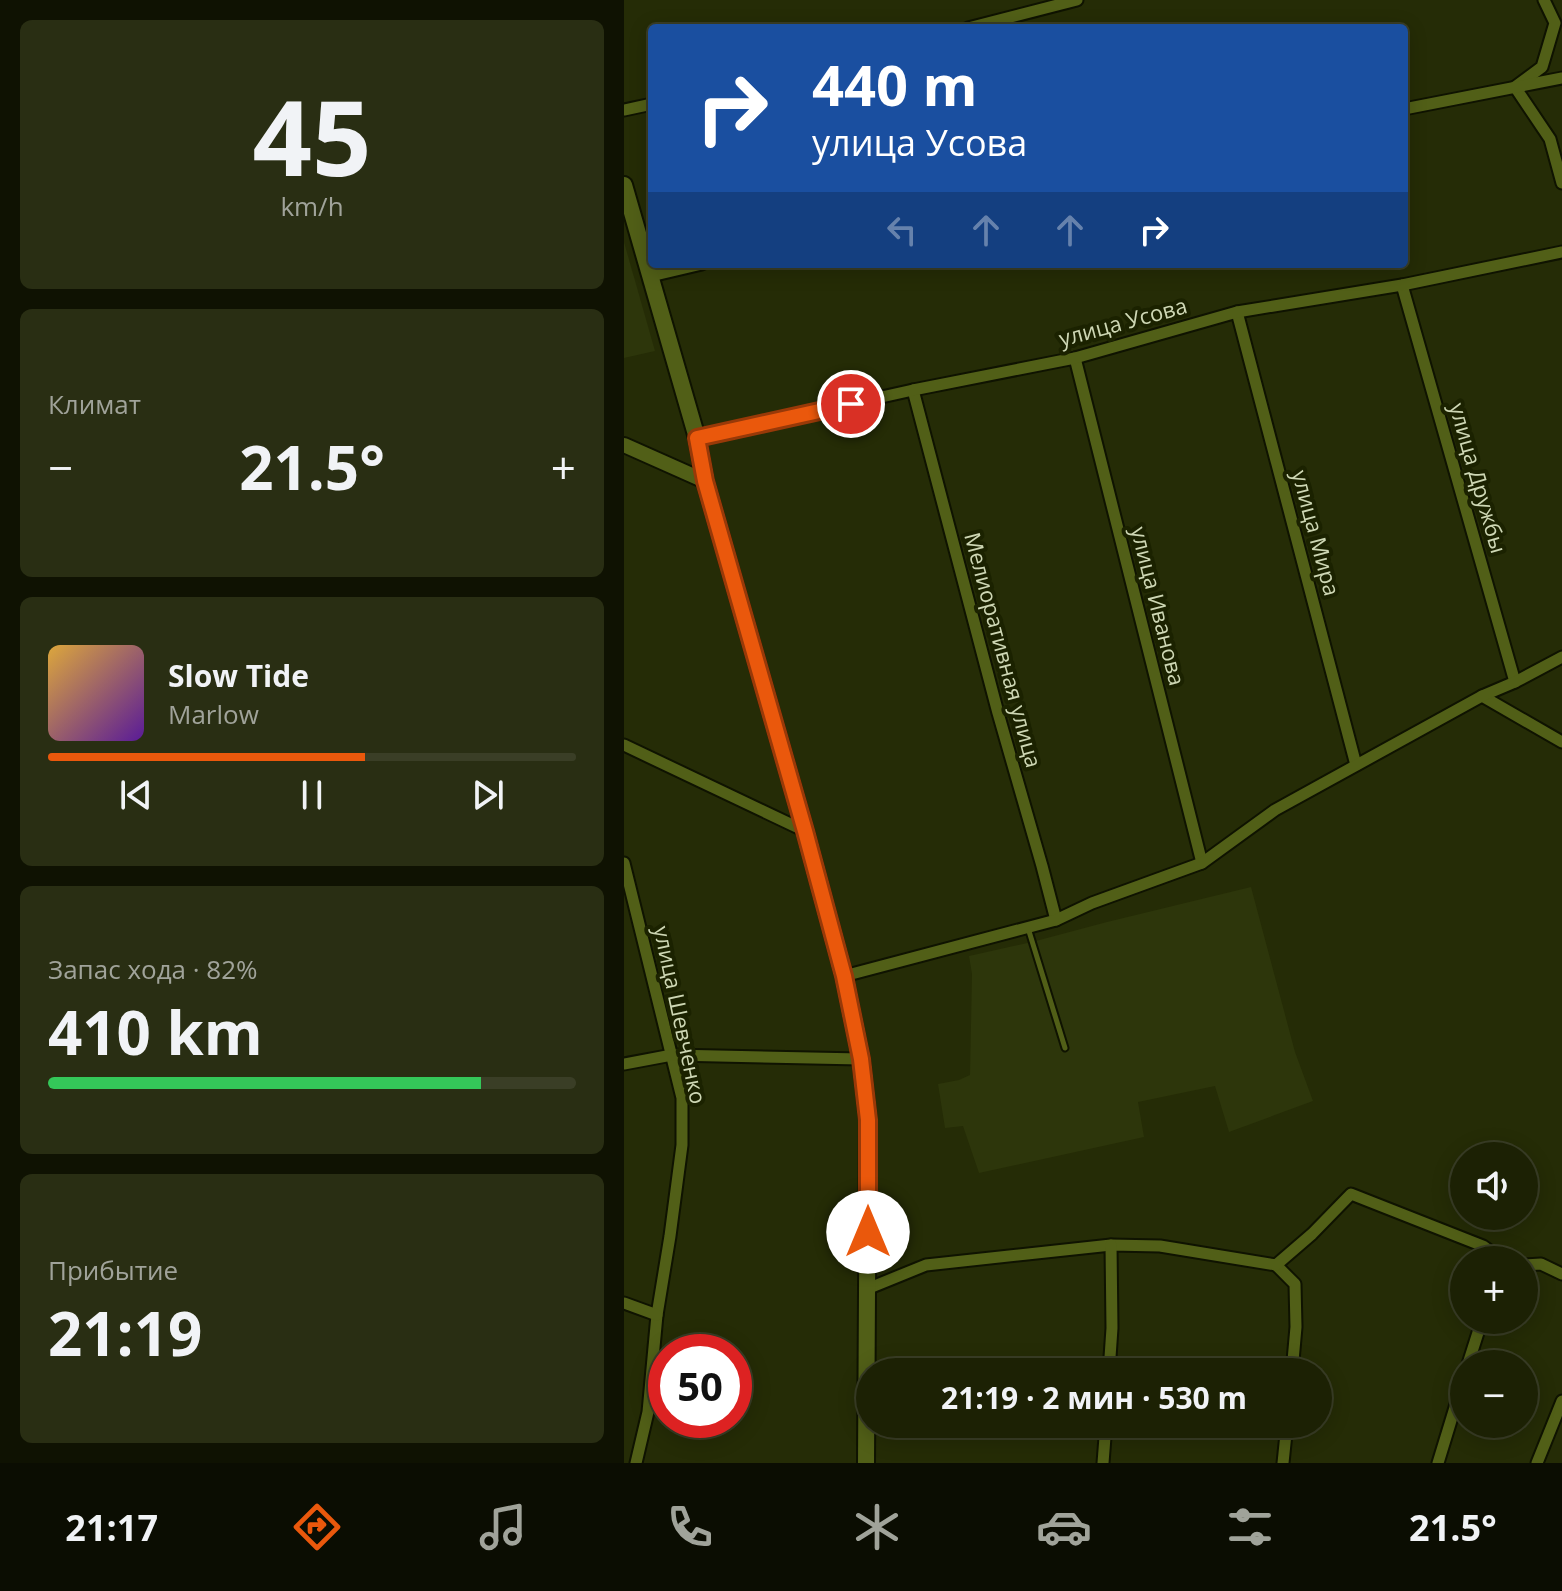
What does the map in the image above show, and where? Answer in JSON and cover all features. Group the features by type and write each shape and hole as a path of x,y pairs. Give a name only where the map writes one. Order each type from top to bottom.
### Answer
{"main road":[{"path":"624,185 648,266"},
{"path":"649,268 844,976 861,1059 868,1120 866,1463"}],"street":[{"path":"984,24 1077,0"},
{"path":"1515,87 1542,67 1555,23 1544,0"},
{"path":"1408,108 1562,78"},
{"path":"1515,87 1550,139 1562,183"},
{"path":"624,110 648,105"},
{"name":"улица Усова","path":"697,438 1075,358 1237,312 1402,285 1562,252"},
{"path":"651,276 685,268"},
{"name":"улица Дружбы","path":"1402,285 1515,682"},
{"name":"улица Мира","path":"1237,312 1356,765"},
{"name":"улица Иванова","path":"1075,358 1202,863"},
{"name":"Мелиоративная улица","path":"913,390 1056,920"},
{"path":"624,445 705,481"},
{"path":"844,976 1056,920 1092,903 1202,863 1275,810 1482,696 1562,657"},
{"path":"1482,696 1562,742"},
{"path":"624,745 805,831"},
{"name":"улица Шевченко","path":"624,863 682,1098 682,1145 657,1315 648,1412 636,1463"},
{"path":"624,1064 672,1055 861,1059"},
{"path":"1276,1265 1351,1194 1483,1246"},
{"path":"867,1289 926,1265 1111,1245 1160,1246 1276,1265 1295,1284 1293,1358"},
{"path":"1110,1358 1111,1245"},
{"path":"1538,1264 1562,1274"},
{"path":"624,1303 657,1315"},
{"path":"1537,1463 1562,1401"},
{"path":"1438,1463 1450,1424"},
{"path":"1103,1463 1105,1438"},
{"path":"1283,1463 1286,1438"}],"lane":[{"path":"1028,927 1065,1048"}],"shaded area":[{"path":"624,242 655,351 624,358"},
{"path":"1251,887 1295,1052 1313,1101 1229,1132 1215,1086 1138,1102 1144,1137 979,1173 963,1126 945,1128 938,1084 970,1075 972,974 969,956"}],"route":[{"path":"851,404 697,438 705,481 844,976 861,1059 868,1120 868,1232"}]}
